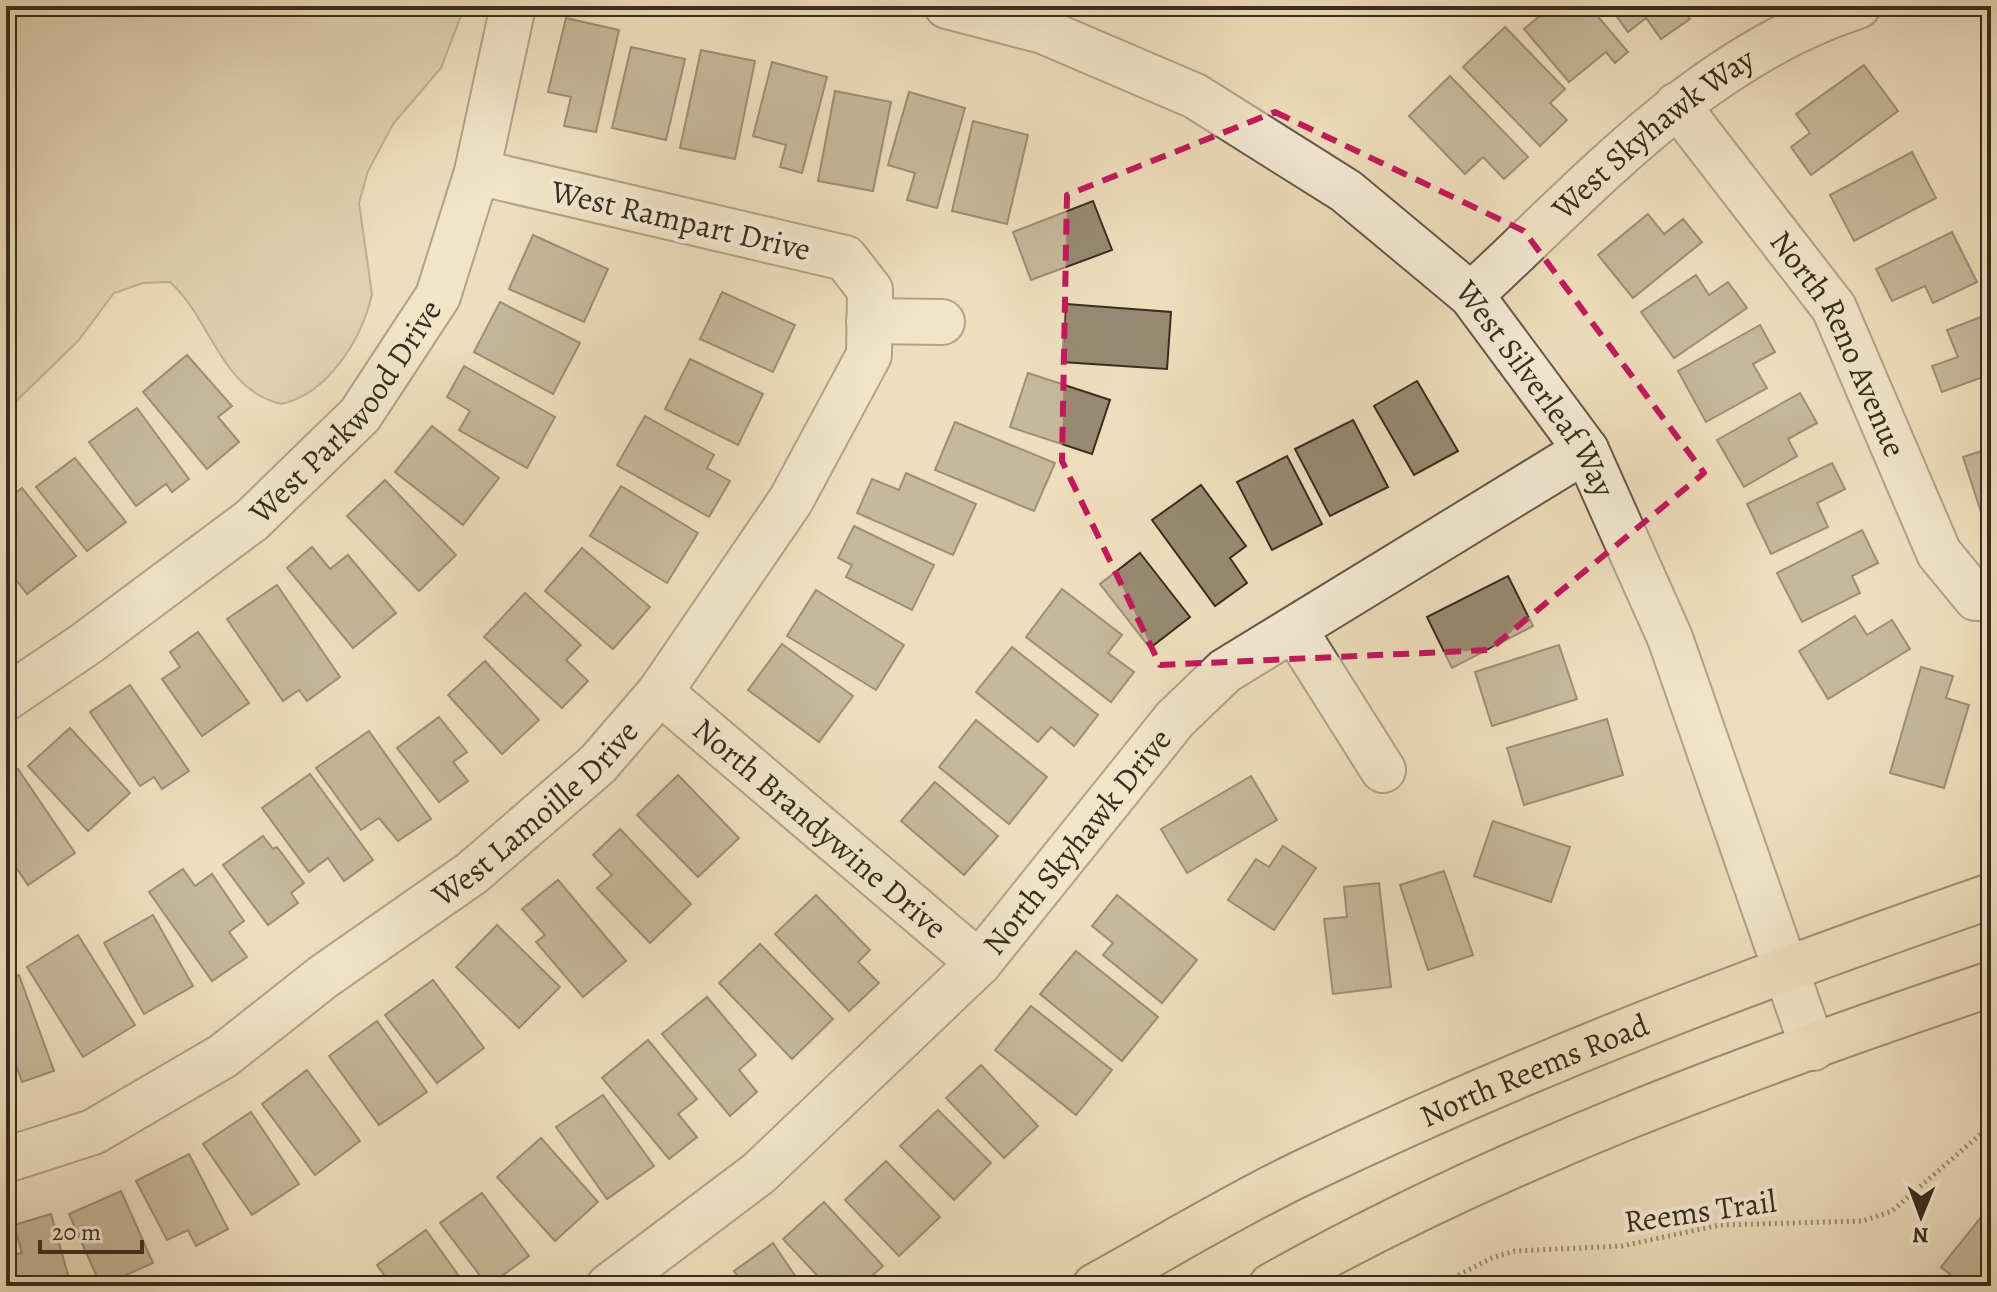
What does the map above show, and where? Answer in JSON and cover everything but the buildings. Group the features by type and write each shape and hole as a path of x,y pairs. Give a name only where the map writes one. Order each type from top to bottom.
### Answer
{"main road":[{"name":"North Reems Road","path":"1095,1286 1313,1168 1506,1080 1787,967 1991,896"},
{"path":"1271,1286 1347,1243 1611,1120 1991,984"}],"street":[{"name":"West Parkwood Drive","path":"6,698 87,643 252,520 360,415 438,296 477,172 513,6"},
{"name":"West Silverleaf Way","path":"947,6 1043,31 1195,96 1346,191 1471,295 1586,450 1670,638 1813,1048"},
{"name":"West Skyhawk Way","path":"1471,295 1677,105 1741,61 1816,20 1858,6"},
{"name":"North Reno Avenue","path":"1677,105 1834,308 1939,553 1983,597"},
{"name":"West Rampart Drive","path":"477,172 845,258 870,306"},
{"path":"870,306 942,322"},
{"name":"West Lamoille Drive","path":"6,1160 93,1132 223,1056 323,977 472,873 598,764 660,692 791,500 869,355 870,306"},
{"name":"North Skyhawk Drive","path":"609,1286 759,1173 979,963 1175,719 1225,671 1586,450"},
{"path":"1294,629 1383,770"},
{"name":"North Brandywine Drive","path":"660,692 979,963"}],"path":[{"name":"Reems Trail","path":"1437,1286 1492,1258 1515,1251 1622,1246 1720,1225 1863,1221 1892,1211 1991,1125"}],"highlighted area":[{"path":"1275,112 1524,231 1704,473 1489,650 1160,665 1062,461 1067,195"}],"shaded area":[{"path":"6,6 461,6 462,13 441,68 393,124 368,171 359,203 372,294 351,346 328,377 314,389 281,404 260,396 230,369 196,315 170,282 143,283 114,293 78,341 6,411"}]}
